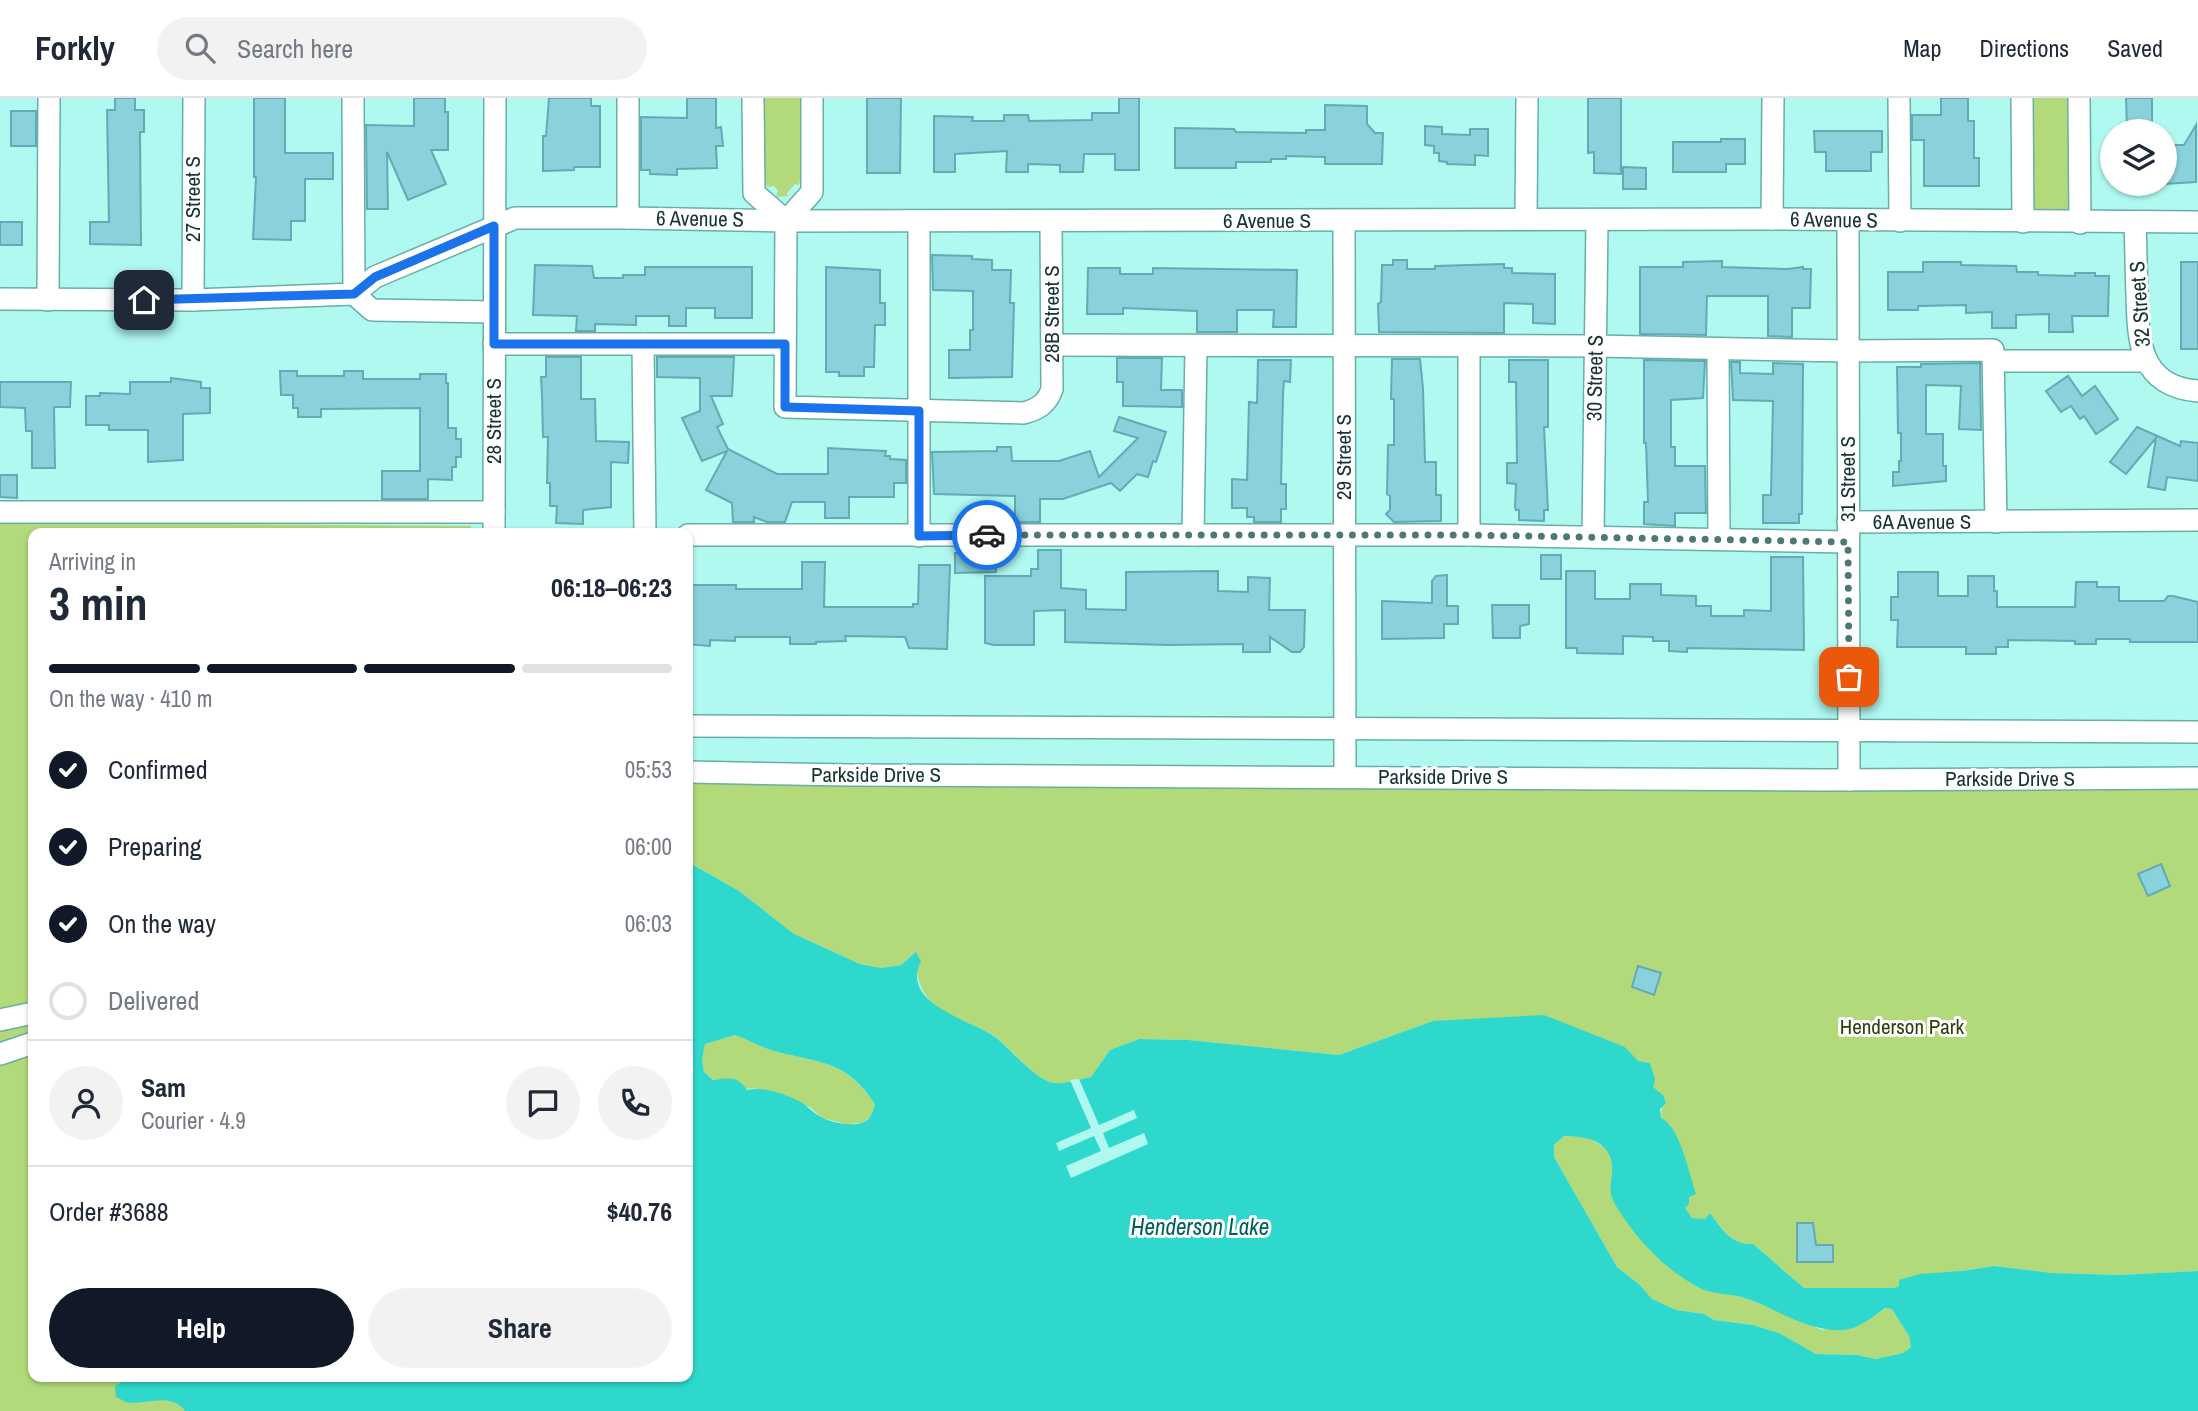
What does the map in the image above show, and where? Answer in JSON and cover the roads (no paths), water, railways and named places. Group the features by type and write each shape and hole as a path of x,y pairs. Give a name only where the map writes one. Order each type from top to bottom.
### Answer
{"street":[{"path":"48,300 49,98"},
{"name":"27 Street S","path":"193,300 194,98"},
{"path":"353,98 354,294"},
{"name":"28 Street S","path":"494,523 495,98"},
{"path":"628,98 628,218"},
{"path":"753,98 754,193 786,221"},
{"path":"812,98 812,192 786,221 785,407 919,411"},
{"path":"1526,219 1527,98"},
{"path":"1772,219 1773,98"},
{"path":"1899,98 1900,221"},
{"path":"2022,98 2023,222"},
{"path":"2080,98 2080,223"},
{"name":"6 Avenue S","path":"354,294 375,277 515,218 786,221 1772,219 2198,222"},
{"name":"30 Street S","path":"1593,537 1597,220"},
{"path":"919,221 919,536"},
{"name":"28B Street S","path":"919,411 1024,413 1036,410 1050,397 1051,221"},
{"name":"29 Street S","path":"1344,221 1345,776"},
{"name":"31 Street S","path":"1848,221 1849,779"},
{"name":"32 Street S","path":"2135,223 2138,331 2141,349 2146,361 2161,379 2177,387 2198,391"},
{"path":"0,299 193,300 354,294 372,310 494,312"},
{"path":"494,344 785,344"},
{"path":"643,344 645,528"},
{"path":"1052,345 1993,350 1996,522"},
{"path":"1193,535 1196,347"},
{"path":"1469,347 1469,535"},
{"path":"1718,349 1719,539"},
{"path":"1993,361 2146,361"},
{"path":"0,512 494,523"},
{"name":"6A Avenue S","path":"693,535 1469,535 1719,539 1996,522 2198,520"},
{"path":"693,726 2198,732"},
{"name":"Parkside Drive S","path":"693,772 1849,779 2198,778"},
{"path":"0,1020 28,1014"},
{"path":"0,1054 28,1045"}],"water":[{"name":"Henderson Lake","path":"693,865 739,891 794,934 860,964 881,968 901,965 916,952 921,961 917,976 920,989 929,999 941,1009 995,1037 1039,1077 1054,1083 1091,1077 1110,1050 1139,1039 1188,1040 1339,1055 1433,1021 1544,1015 1625,1047 1638,1061 1650,1063 1655,1080 1653,1087 1663,1095 1666,1103 1660,1109 1661,1118 1674,1130 1679,1140 1696,1194 1689,1197 1689,1204 1685,1208 1692,1218 1705,1219 1710,1213 1733,1239 1753,1244 1804,1288 1894,1288 1899,1286 1899,1280 1920,1274 1994,1266 2052,1273 2120,1275 2198,1271 2198,1411 185,1411 179,1405 167,1401 127,1402 116,1397 115,1386 122,1382 693,1382","holes":["735,1035 771,1050 842,1070 864,1089 875,1104 870,1117 860,1123 836,1123 781,1093 760,1089 747,1090 740,1082 732,1079 713,1080 704,1072 702,1061 705,1044","1564,1136 1593,1140 1607,1151 1612,1162 1612,1198 1633,1230 1667,1266 1686,1280 1702,1289 1748,1299 1806,1324 1830,1330 1854,1327 1885,1308 1892,1309 1909,1336 1911,1347 1903,1353 1876,1359 1857,1355 1816,1354 1779,1333 1753,1325 1714,1320 1704,1314 1676,1310 1652,1299 1640,1285 1617,1267 1554,1157 1554,1145"]}],"park label":[{"name":"Henderson Park","path":"1902,1027"}]}
